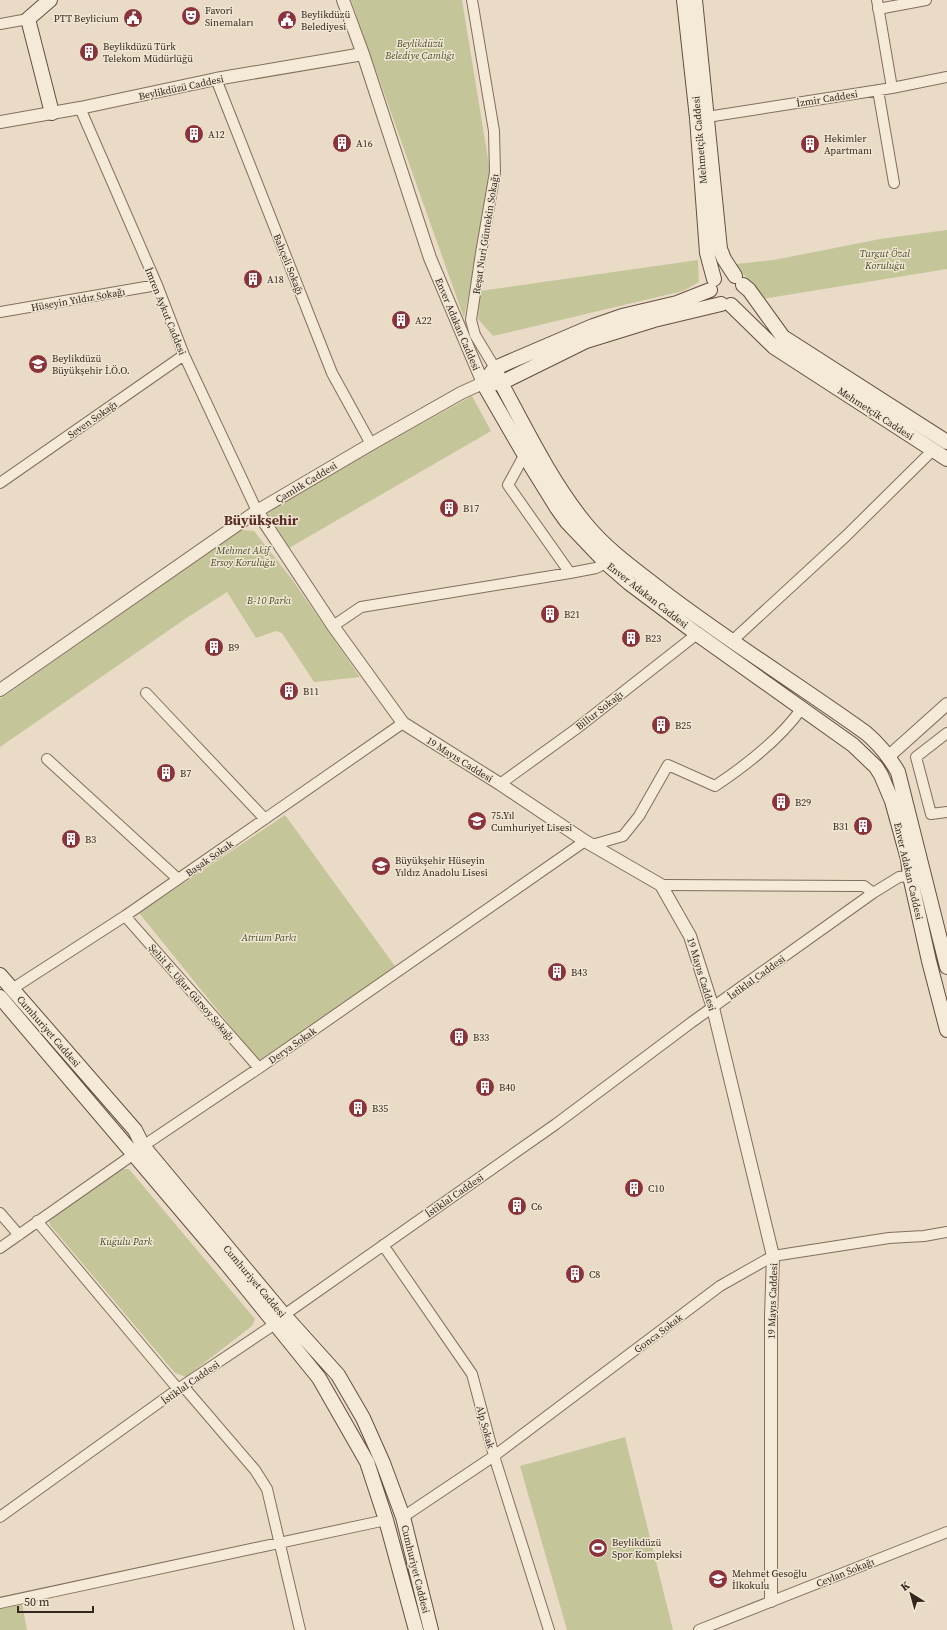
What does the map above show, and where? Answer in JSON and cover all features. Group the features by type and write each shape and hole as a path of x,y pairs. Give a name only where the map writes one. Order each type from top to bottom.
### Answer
{"main road":[{"path":"50,0 28,19 52,113"},
{"name":"Mehmetçik Caddesi","path":"684,0 720,249 724,259 739,280 749,290 783,337 947,442"},
{"name":"Mehmetçik Caddesi","path":"695,0 702,117 707,253 712,285"},
{"path":"483,383 501,383 586,341 654,320 726,305 740,298 739,280 726,273 717,276 712,285 713,299 726,305"},
{"path":"483,383 495,368 593,326 629,314 677,303 712,285"},
{"name":"Mehmetçik Caddesi","path":"726,305 774,347 947,459"},
{"name":"Enver Adakan Caddesi","path":"495,368 501,383 552,475 586,524 628,564 683,607 866,733 889,756 898,772 947,967"},
{"name":"Enver Adakan Caddesi","path":"483,383 557,508 606,563 629,583 697,634 853,745 876,767 892,801 908,859 910,876 929,961 947,1030"},
{"path":"876,767 889,756"},
{"name":"Cumhuriyet Caddesi","path":"0,975 135,1130 138,1150"},
{"path":"0,997 12,990"},
{"name":"Cumhuriyet Caddesi","path":"0,997 138,1150 279,1320 319,1378 367,1462 386,1520 416,1630"},
{"name":"Cumhuriyet Caddesi","path":"279,1320 338,1375 369,1431 383,1463 403,1517 431,1630"},
{"path":"386,1520 403,1517"}],"street":[{"name":"Enver Adakan Caddesi","path":"343,0 363,54 430,258 483,383"},
{"name":"Reşat Nuri Güntekin Sokağı","path":"472,0 494,132 495,172 471,320 475,335 495,368"},
{"path":"892,88 877,4 926,0"},
{"path":"0,24 28,19"},
{"name":"Beylikdüzü Caddesi","path":"0,122 80,108 216,79 363,54"},
{"name":"İzmir Caddesi","path":"702,117 892,88 947,77"},
{"name":"Bahçeli Sokağı","path":"216,79 332,373 371,444"},
{"path":"878,90 894,183"},
{"name":"İmren Aykut Caddesi","path":"80,108 184,355 257,511"},
{"name":"Hüseyin Yıldız Sokağı","path":"0,312 156,286"},
{"name":"Seven Sokağı","path":"0,483 184,355"},
{"name":"Çamlık Caddesi","path":"0,690 257,511 461,393 483,383"},
{"path":"732,641 846,536 933,450"},
{"path":"525,454 508,485 570,573"},
{"name":"19 Mayıs Caddesi","path":"257,511 333,626 403,723 500,784 588,843 661,885 690,936 713,1008 774,1256 771,1316 771,1601"},
{"path":"333,626 361,607 570,573 596,568 606,563"},
{"name":"Billur Sokağı","path":"500,784 576,729 697,634"},
{"path":"146,693 265,819"},
{"path":"889,756 947,704"},
{"name":"Derya Sokak","path":"0,1248 138,1150 588,843 623,836 639,816 668,765 715,786 744,766 794,720 802,708"},
{"name":"Başak Sokak","path":"12,990 125,916 403,723"},
{"path":"947,733 916,757 931,814 947,812"},
{"path":"47,759 178,879"},
{"name":"İstiklal Caddesi","path":"0,1517 180,1387 279,1320 382,1245 556,1124 713,1008 873,893 899,877 910,876"},
{"path":"661,885 864,886 873,893"},
{"name":"Şehit K. Uğur Gürsoy Sokağı","path":"125,916 259,1068"},
{"path":"0,1213 19,1235"},
{"path":"37,1221 180,1387 256,1470 267,1489 300,1630"},
{"name":"Gonca Sokak","path":"403,1517 494,1456 720,1286 774,1256 889,1238 924,1236 947,1232"},
{"name":"Alp Sokak","path":"382,1245 472,1374 494,1456 548,1630"},
{"path":"0,1603 386,1520"},
{"name":"Ceylan Sokağı","path":"699,1630 947,1532"}],"green space":[{"name":"Beylikdüzü Belediye Çamlığı","path":"351,0 462,0 491,177 464,318"},
{"name":"Turgut Özal Koruluğu","path":"947,230 947,269 762,299 736,264 774,260 880,239"},
{"path":"698,260 699,282 683,291 493,336 478,319 480,291"},
{"name":"Mehmet Akif Ersoy Koruluğu","path":"472,396 491,431 289,548 265,509"},
{"name":"Mehmet Akif Ersoy Koruluğu","path":"241,530 254,531 291,578 360,677 314,682 282,633 276,631 256,638 227,592 188,617 0,747 0,699"},
{"name":"Atrium Parkı","path":"285,815 395,966 262,1065 139,913"},
{"name":"Kuğulu Park","path":"122,1169 129,1169 255,1319 252,1326 186,1377 175,1373 50,1225 49,1220"},
{"name":"Beylikdüzü Spor Kompleksi","path":"625,1437 673,1630 567,1630 520,1466"},
{"path":"22,1604 27,1630 0,1630 0,1609"}],"place":[{"name":"Favori Sinemaları","path":"191,16"},
{"name":"PTT Beylicium","path":"133,18"},
{"name":"Beylikdüzü Belediyesi","path":"287,20"},
{"name":"Beylikdüzü Türk Telekom Müdürlüğü","path":"89,52"},
{"name":"A12","path":"194,134"},
{"name":"A16","path":"342,143"},
{"name":"Hekimler Apartmanı","path":"810,144"},
{"name":"A18","path":"253,279"},
{"name":"A22","path":"401,320"},
{"name":"Beylikdüzü Büyükşehir İ.Ö.O.","path":"38,364"},
{"name":"B17","path":"449,508"},
{"name":"B21","path":"550,614"},
{"name":"B23","path":"631,638"},
{"name":"B9","path":"214,647"},
{"name":"B11","path":"289,691"},
{"name":"B25","path":"661,725"},
{"name":"B7","path":"166,773"},
{"name":"B29","path":"781,802"},
{"name":"75.Yıl Cumhuriyet Lisesi","path":"477,821"},
{"name":"B31","path":"863,826"},
{"name":"B3","path":"71,839"},
{"name":"Büyükşehir Hüseyin Yıldız Anadolu Lisesi","path":"381,866"},
{"name":"B43","path":"557,972"},
{"name":"B33","path":"459,1037"},
{"name":"B40","path":"485,1087"},
{"name":"B35","path":"358,1108"},
{"name":"C10","path":"634,1188"},
{"name":"C6","path":"517,1206"},
{"name":"C8","path":"575,1274"},
{"name":"Beylikdüzü Spor Kompleksi","path":"598,1548"},
{"name":"Mehmet Gesoğlu İlkokulu","path":"718,1579"}],"district":[{"name":"Büyükşehir","path":"261,520"}],"park label":[{"name":"B-10 Parkı","path":"269,600"}]}
